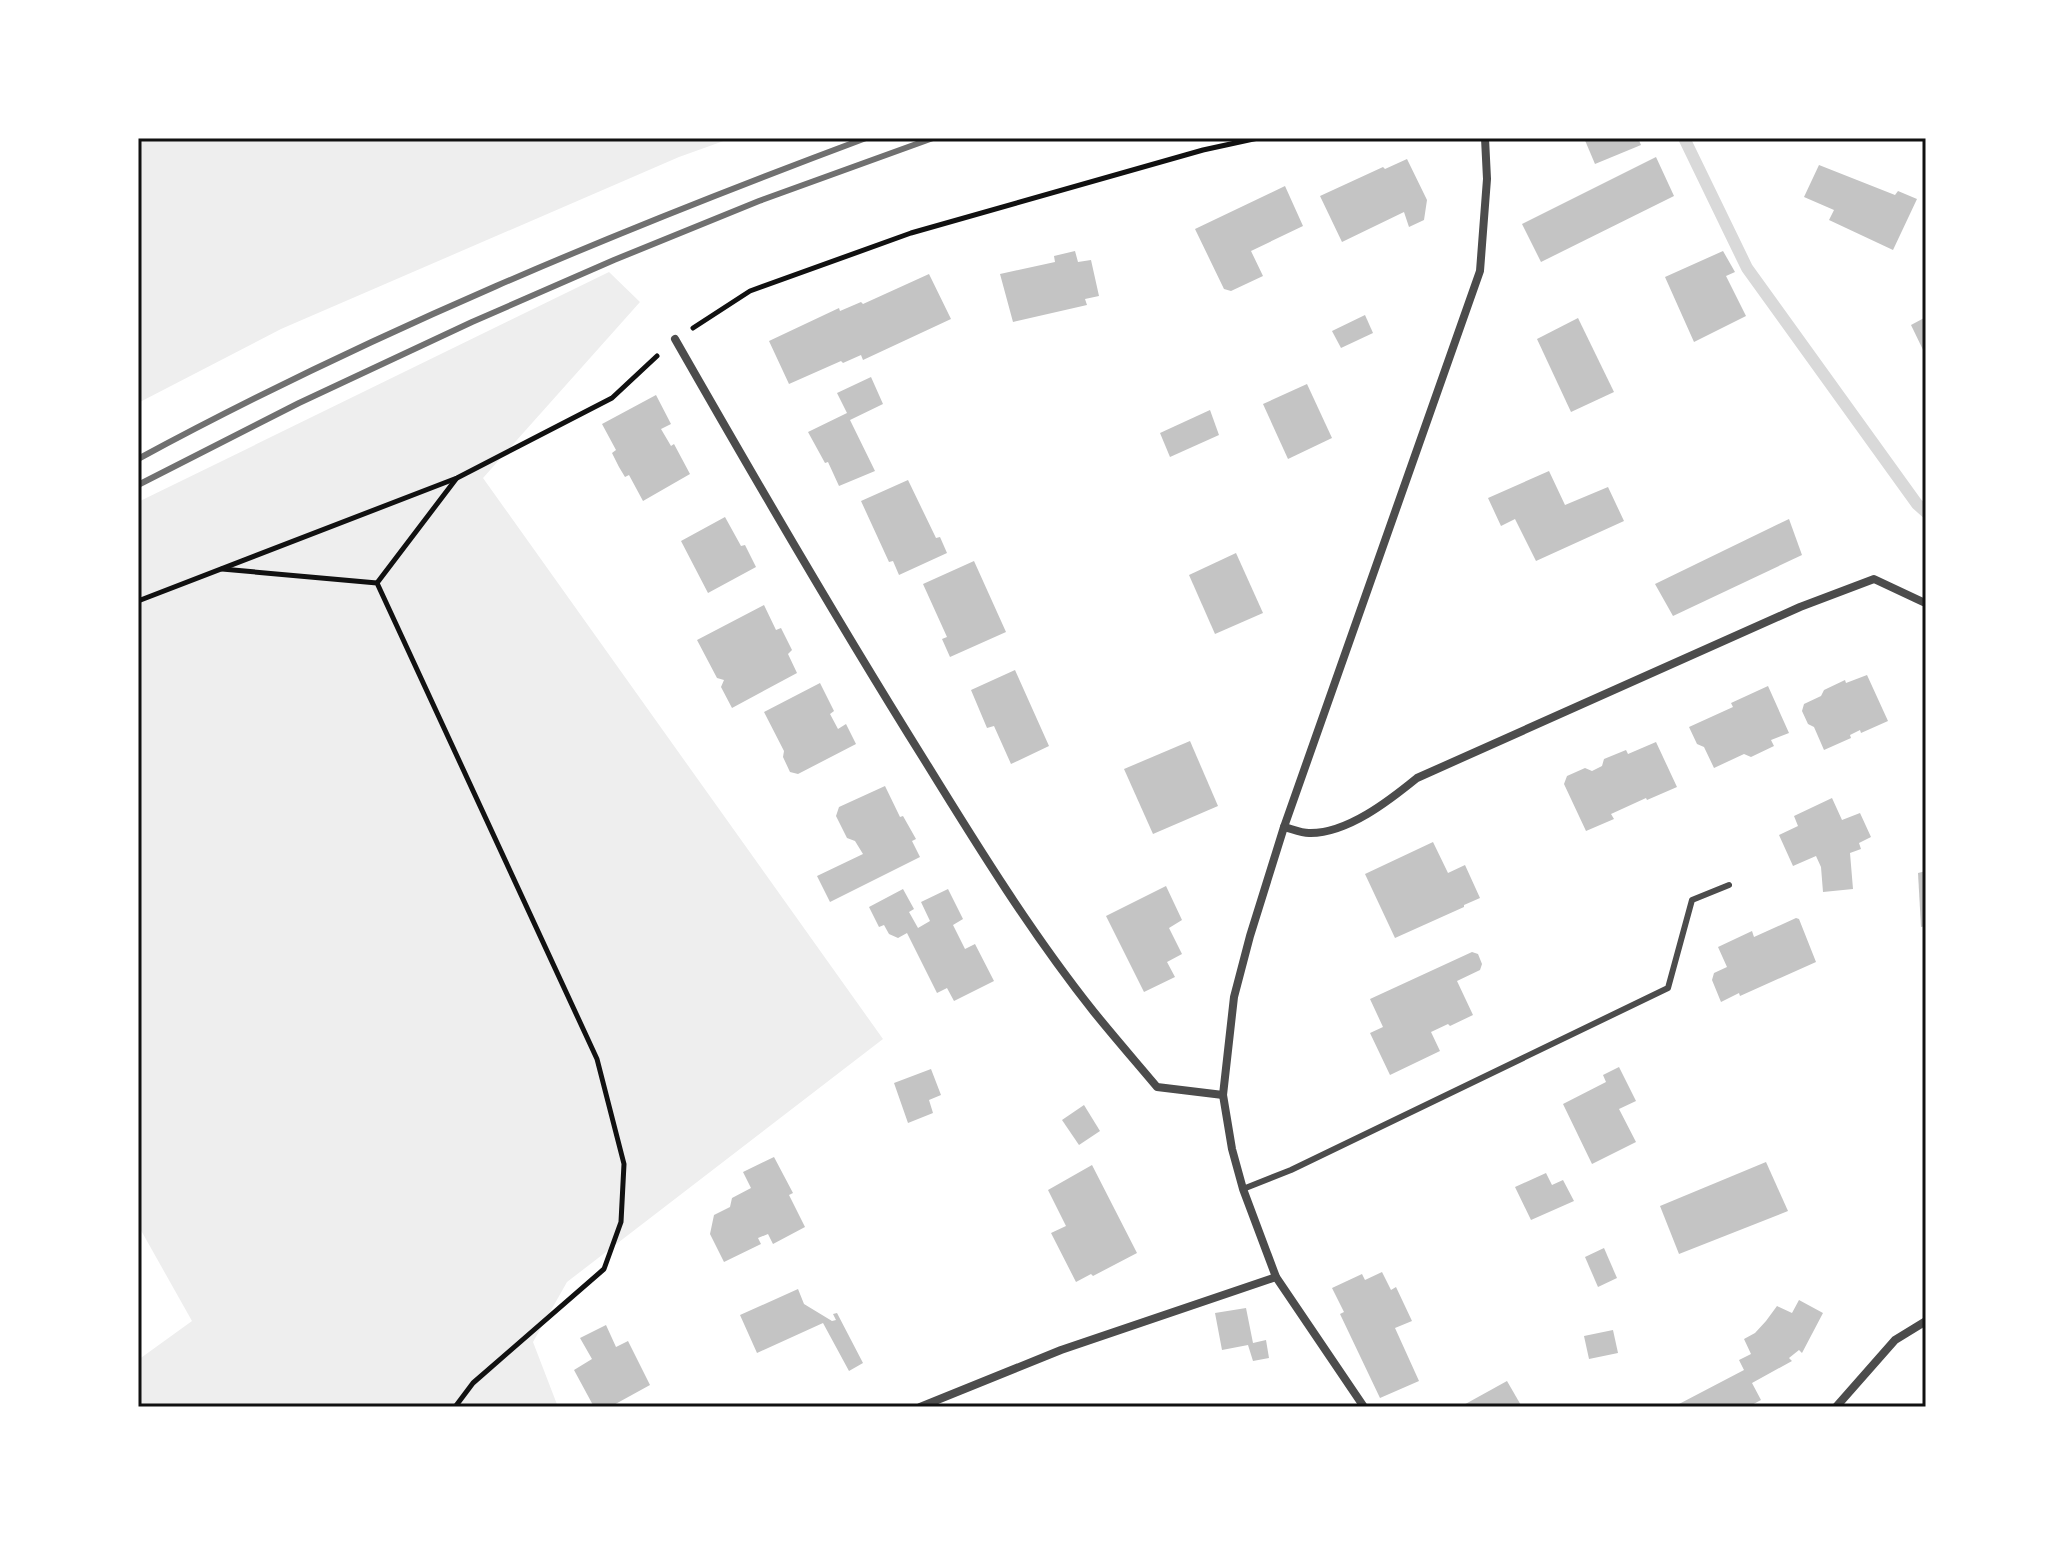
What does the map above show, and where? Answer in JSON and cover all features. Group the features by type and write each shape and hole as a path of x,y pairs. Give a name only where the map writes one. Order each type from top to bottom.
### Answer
{"street":[{"path":"1364,1407 1276,1277 1243,1189 1232,1149 1223,1095 1234,997 1250,936 1284,827 1480,271 1487,179 1485,138"},
{"path":"675,339 867,669 1029,922 1094,1011 1157,1087 1223,1095"},
{"path":"1284,827 1310,833 1343,827 1387,802 1417,778 1800,607 1874,579 1923,602"},
{"path":"920,1407 1061,1350 1276,1277"},
{"path":"1836,1407 1895,1340 1926,1321"}],"lane":[{"path":"1243,1189 1291,1170 1668,988 1692,900 1729,885"}],"path":[{"path":"138,601 457,478 612,398 675,339 750,291 911,233 1203,150 1258,138"},
{"path":"377,583 457,478"},
{"path":"221,569 377,583"},
{"path":"377,583 597,1059 624,1164 621,1222 604,1269 473,1383 455,1407"}],"shaded area":[{"path":"138,138 732,138 679,157 281,329 138,403"},
{"path":"609,272 640,302 483,478 883,1039 567,1282 533,1342 558,1407 138,1407 138,1360 192,1321 138,1225 138,502"}],"building":[{"path":"1584,138 1638,138 1641,145 1595,164"},
{"path":"1656,157 1674,196 1541,262 1522,224"},
{"path":"1407,159 1427,200 1424,220 1409,227 1404,212 1342,242 1320,196"},
{"path":"1819,165 1895,195 1898,191 1917,199 1893,250 1829,220 1834,210 1804,197"},
{"path":"1285,186 1303,226 1251,251 1263,276 1231,291 1224,289 1195,229"},
{"path":"1075,251 1078,262 1091,260 1099,296 1085,299 1087,305 1013,322 1000,274 1055,262 1054,256"},
{"path":"1723,251 1735,272 1726,276 1746,316 1694,342 1665,277"},
{"path":"929,274 951,319 863,360 861,355 843,363 841,361 789,384 769,341 839,308 840,311 861,302 863,304"},
{"path":"1365,315 1373,333 1341,348 1332,331"},
{"path":"1926,317 1926,356 1911,325"},
{"path":"1578,318 1614,392 1571,412 1537,339"},
{"path":"871,377 883,404 850,420 875,471 839,486 828,462 825,463 808,432 847,413 837,393"},
{"path":"1307,384 1332,438 1288,459 1263,404"},
{"path":"656,395 671,424 661,429 671,446 674,444 690,474 643,501 629,475 625,477 619,467 612,453 616,450 602,424"},
{"path":"1210,410 1219,435 1170,457 1160,433"},
{"path":"1549,471 1565,505 1608,487 1624,521 1536,561 1515,519 1501,526 1488,498"},
{"path":"908,480 936,538 940,537 947,553 899,575 893,561 889,562 861,501"},
{"path":"725,517 756,567 708,593 681,541"},
{"path":"1789,519 1802,555 1673,616 1655,584"},
{"path":"1236,553 1263,613 1215,634 1189,575"},
{"path":"974,561 1006,632 950,657 942,639 947,637 923,584"},
{"path":"764,605 776,630 781,628 792,650 788,654 797,673 732,708 721,687 724,680 717,678 697,640"},
{"path":"1015,670 1049,746 1011,764 994,726 987,728 971,690"},
{"path":"1867,675 1888,721 1861,733 1860,730 1850,735 1851,738 1824,750 1814,727 1808,724 1802,711 1804,704 1845,680 1846,683"},
{"path":"820,683 834,711 830,714 838,729 846,724 856,744 798,774 790,772 783,757 784,751 764,712"},
{"path":"1768,686 1789,733 1771,740 1774,746 1751,757 1744,754 1714,768 1689,727 1733,707 1731,703"},
{"path":"1190,741 1218,806 1153,834 1124,769"},
{"path":"1656,742 1677,787 1611,814 1614,819 1586,831 1564,784 1567,776 1585,768 1592,771 1602,766 1604,759 1626,750 1628,754"},
{"path":"885,786 900,817 903,816 916,839 912,841 920,857 830,902 817,876 863,854 855,841 847,838 836,816 839,807"},
{"path":"1832,798 1842,820 1860,813 1871,837 1859,843 1861,849 1850,853 1853,889 1823,892 1821,867 1816,856 1793,866 1779,835 1798,826 1794,816"},
{"path":"1433,842 1448,873 1465,865 1480,898 1395,938 1365,874"},
{"path":"1926,871 1926,926 1921,927 1918,873"},
{"path":"1166,886 1182,920 1169,928 1182,954 1167,962 1175,977 1144,992 1106,916"},
{"path":"903,889 914,909 909,912 918,928 930,921 921,902 948,889 963,919 953,925 965,949 975,944 994,981 954,1001 947,988 937,993 907,933 898,938 889,934 884,925 879,927 869,907"},
{"path":"1796,918 1816,962 1721,1002 1712,980 1714,973 1727,967 1718,947 1752,931 1754,937"},
{"path":"1472,952 1478,954 1482,964 1480,970 1457,981 1473,1015 1431,1032 1440,1051 1390,1075 1370,1033 1383,1027 1370,999"},
{"path":"1619,1067 1636,1101 1619,1109 1636,1142 1592,1164 1563,1104 1606,1082 1603,1075"},
{"path":"931,1069 941,1095 929,1100 933,1113 908,1123 894,1083"},
{"path":"1084,1105 1100,1131 1079,1145 1062,1120"},
{"path":"774,1157 793,1193 789,1195 805,1227 773,1244 768,1234 758,1238 761,1244 724,1262 710,1234 714,1215 730,1207 732,1198 751,1188 743,1172"},
{"path":"1766,1162 1788,1211 1679,1254 1660,1206"},
{"path":"1092,1165 1137,1253 1076,1282 1051,1233 1066,1226 1048,1190"},
{"path":"1546,1173 1552,1185 1563,1180 1574,1201 1531,1220 1515,1187"},
{"path":"1604,1248 1617,1278 1598,1287 1585,1257"},
{"path":"1382,1272 1391,1290 1396,1287 1412,1321 1395,1328 1419,1381 1380,1398 1340,1314 1344,1312 1332,1288 1362,1274 1365,1280"},
{"path":"798,1289 804,1304 832,1321 836,1320 833,1314 837,1313 863,1363 849,1371 823,1323 757,1353 740,1315"},
{"path":"1799,1300 1823,1313 1802,1353 1799,1350 1789,1358 1792,1361 1752,1383 1761,1400 1748,1407 1680,1407 1679,1404 1744,1370 1739,1360 1751,1354 1744,1339 1755,1333 1777,1306 1792,1313"},
{"path":"1246,1308 1253,1343 1266,1340 1269,1358 1253,1361 1248,1345 1222,1350 1215,1313"},
{"path":"606,1325 616,1347 628,1341 650,1385 610,1407 594,1407 574,1370 592,1359 580,1338"},
{"path":"1613,1330 1618,1353 1589,1359 1584,1336"},
{"path":"1507,1381 1522,1407 1460,1407"}],"waterway":[{"path":"1684,138 1747,268 1917,504 1926,512"}],"railway":[{"path":"138,459 315,369 496,286 866,138"},
{"path":"138,485 299,403 614,260 759,201 933,138"}]}
